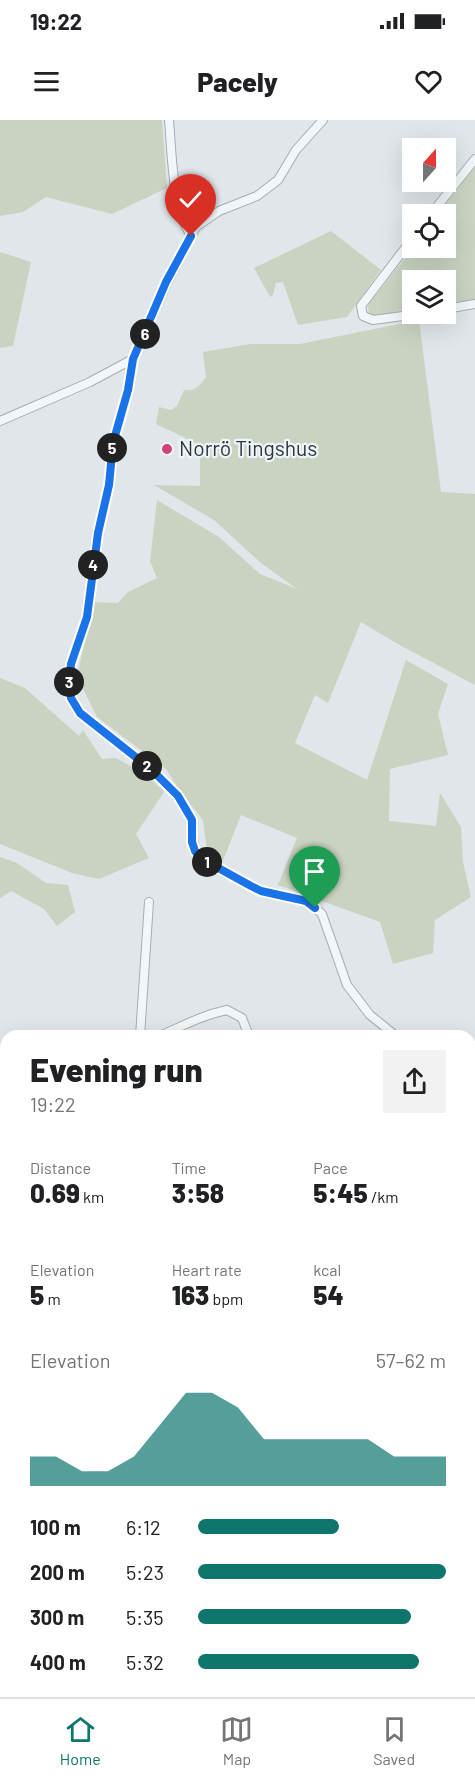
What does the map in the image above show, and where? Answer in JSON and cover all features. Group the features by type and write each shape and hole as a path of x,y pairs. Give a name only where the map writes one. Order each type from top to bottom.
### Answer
{"street":[{"path":"169,120 176,190 186,228 191,236"},
{"path":"323,120 296,150 278,180 256,196 219,211 196,227 166,282 133,359 128,390 113,443 109,485 98,533 87,617 71,664 69,684 71,698 80,713 152,770 178,796 192,820 192,842 195,851 202,859 261,891 306,901 322,914 347,986 370,1015 389,1030"},
{"path":"439,204 475,159"},
{"path":"402,252 362,306 363,316 373,320 402,316"},
{"path":"456,307 475,304"},
{"path":"0,421 90,382 133,359"},
{"path":"140,1030 150,902"},
{"path":"172,1030 213,1013 227,1010 242,1018 247,1030"}],"green space":[{"path":"0,120 162,120 167,188 112,214 46,197 23,212 0,216"},
{"path":"475,167 475,301 456,304 456,270 402,270 402,314 376,318 369,314 368,305 405,258 456,258 456,204 446,204"},
{"path":"331,231 381,270 347,317 298,325 283,282 276,283 273,295 270,297 254,268"},
{"path":"0,252 31,262 13,346 0,348"},
{"path":"402,323 420,324 441,492 475,494 475,685 361,622 328,703 315,695 295,743 367,780 406,660 448,684 438,714 448,755 390,769 389,821 436,826 440,793 461,827 463,862 471,897 435,920 433,953 393,964 380,922 278,885 297,838 241,815 222,863 207,851 203,820 179,790 166,769 97,717 77,676 94,602 118,603 128,592 157,578 150,561 157,500 219,537 260,574 297,589 261,563 214,520 154,485 200,486 200,445 156,424 159,407 171,410 177,406 184,390 194,389 206,377 203,352 251,344 300,344"},
{"path":"0,678 25,688 79,736 83,730 102,759 116,758 148,776 164,792 136,834 149,858 99,879 72,873 0,844"},
{"path":"0,857 17,863 46,883 68,885 75,912 57,926 44,909 11,891 0,898"}],"place":[{"name":"Norrö Tingshus","path":"167,449"}],"route":[{"path":"191,236 166,282 133,359 128,390 113,443 109,485 98,533 87,617 71,664 69,684 71,698 80,713 152,770 178,796 192,820 192,842 195,851 202,859 261,891 306,901 315,908"}]}
